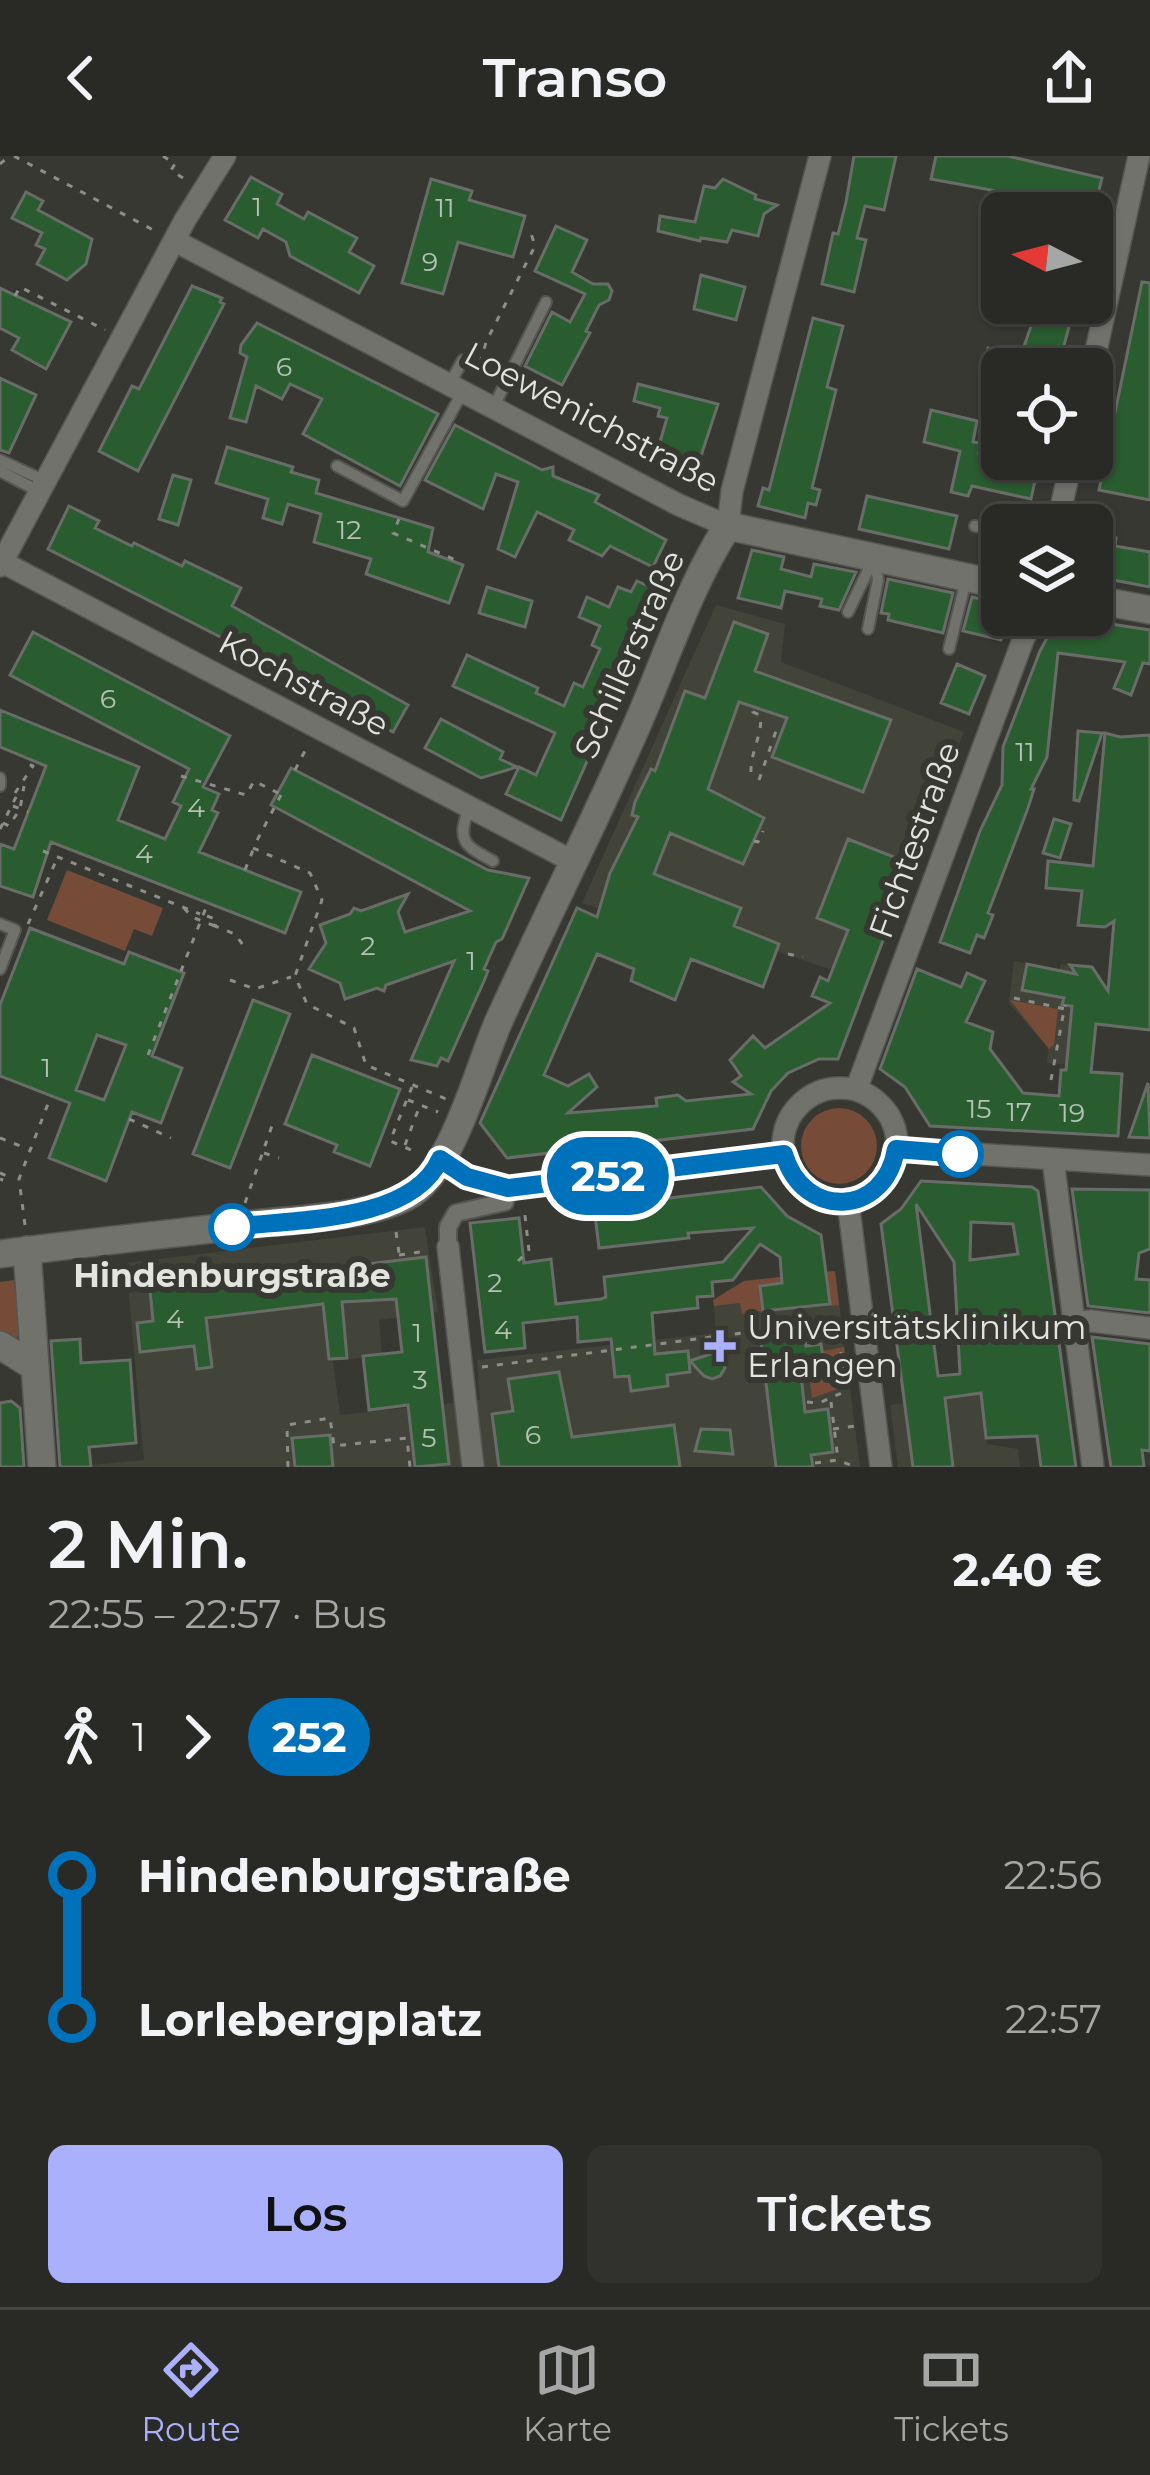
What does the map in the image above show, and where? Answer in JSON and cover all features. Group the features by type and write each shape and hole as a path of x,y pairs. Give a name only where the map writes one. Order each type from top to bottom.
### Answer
{"street":[{"path":"1,564 225,156"},
{"name":"Schillerstraße","path":"438,1163 673,637 728,526 732,491 820,156"},
{"path":"1097,348 1140,156 1150,160"},
{"name":"Loewenichstraße","path":"175,241 679,505 728,526 981,580"},
{"name":"Kochstraße","path":"1,564 575,863"},
{"path":"1113,603 1150,610"},
{"name":"Fichtestraße","path":"856,1090 1025,636"},
{"path":"829,1089 856,1090 885,1110 893,1125 896,1149 894,1164 882,1184 848,1201 832,1202 810,1193 793,1176 784,1154 788,1121 800,1105 829,1089"},
{"path":"896,1149 1150,1165"},
{"path":"42,1467 35,1367 14,1252 396,1202 421,1188 438,1163 467,1177 516,1188 784,1154"},
{"path":"1053,1160 1093,1467"},
{"path":"473,1467 463,1369 438,1249 456,1213 505,1202 516,1188"},
{"path":"848,1201 881,1467"},
{"path":"1074,1323 1150,1328"},
{"path":"0,1345 35,1367"}],"lane":[{"path":"494,406 546,302"},
{"path":"338,466 404,501 460,388 463,360"},
{"path":"0,460 42,486"},
{"path":"0,471 42,486"},
{"path":"975,526 981,527"},
{"path":"848,612 874,557"},
{"path":"868,628 878,580 874,557"},
{"path":"949,649 967,577"},
{"path":"469,807 464,840 493,861"},
{"path":"0,924 15,930 0,969"}],"path":[{"path":"0,164 11,156 175,241"},
{"path":"163,156 175,164 171,170 202,191"},
{"path":"460,388 535,246 529,227"},
{"path":"15,296 20,287 123,338"},
{"path":"410,517 401,513 393,533 458,561"},
{"path":"751,772 752,747 762,723 754,708"},
{"path":"295,770 318,728"},
{"path":"759,780 776,731 782,733"},
{"path":"0,830 33,766 26,764 29,759"},
{"path":"182,776 246,795 254,781 279,794 245,870"},
{"path":"0,784 17,794"},
{"path":"3,823 9,826 20,809 22,785"},
{"path":"12,805 28,812"},
{"path":"754,841 763,832"},
{"path":"253,848 310,873 322,900 295,976 307,1004 354,1028 366,1065 412,1085 461,1115"},
{"path":"43,851 183,907 235,934 243,945"},
{"path":"24,933 57,860"},
{"path":"148,1054 208,903"},
{"path":"788,954 803,957"},
{"path":"230,980 255,989 295,976"},
{"path":"1014,998 1065,1007 1051,1080"},
{"path":"360,1074 366,1065"},
{"path":"412,1085 390,1141 438,1163"},
{"path":"14,1252 19,1179 51,1096"},
{"path":"406,1100 461,1115"},
{"path":"404,1147 420,1105"},
{"path":"129,1119 170,1138"},
{"path":"246,1225 245,1197 274,1120"},
{"path":"0,1138 29,1150"},
{"path":"262,1153 279,1158"},
{"path":"516,1188 529,1251 518,1261"},
{"path":"396,1232 399,1257 438,1249"},
{"path":"463,1369 862,1318"},
{"path":"807,1402 846,1391 838,1332"},
{"path":"830,1399 838,1460"},
{"path":"288,1467 286,1425 330,1418 334,1446 406,1438 410,1467"},
{"path":"815,1463 838,1460 855,1467"}],"shaded area":[{"path":"716,605 785,624 781,662 964,732 869,976 832,970 777,951 763,987 682,955 659,929 582,903"},
{"path":"67,870 163,908 152,936 134,929 125,951 47,920"},
{"path":"1014,961 1059,970 1061,964 1092,968 1092,975 1100,976 1092,1067 1047,1063 1048,1048 1009,1003"},
{"path":"1010,1000 1058,1009 1054,1045 1049,1049"},
{"path":"839,1108 866,1119 877,1146 866,1173 839,1184 812,1173 801,1146 812,1119"},
{"name":"Universitätsklinikum Erlangen","path":"425,1227 438,1312 379,1320 382,1355 333,1361 340,1415 480,1400 477,1360 716,1333 713,1300 744,1281 835,1271 860,1467 72,1467 144,1460 126,1263"},
{"path":"835,1271 839,1305 831,1306 827,1278 761,1286 763,1311 742,1314 740,1303 714,1306 713,1300 744,1281"},
{"path":"14,1280 20,1331 15,1342 0,1334 0,1282"},
{"path":"844,1347 849,1385 812,1398 809,1374 822,1351"},
{"path":"981,1393 987,1444 1018,1449 1020,1467 898,1467 890,1405"}],"building":[{"path":"854,156 896,156 884,210 865,206 857,238 866,240 854,292 822,284"},
{"path":"936,156 1008,156 1102,178 1098,192 1002,192 931,179"},
{"path":"251,177 282,194 277,204 304,219 308,212 357,238 349,252 374,266 359,293 290,256 286,242 263,229 258,238 225,220"},
{"path":"431,179 472,191 469,200 525,216 513,257 458,242 443,294 402,283"},
{"path":"723,179 756,195 755,199 777,205 764,214 758,236 732,230 727,242 700,241 658,231 660,216 695,222 704,186 715,188"},
{"path":"26,192 43,201 38,210 92,239 86,264 67,280 37,264 45,249 36,245 42,233 12,218"},
{"path":"556,226 587,240 572,272 593,284 608,284 612,291 609,300 599,305 562,385 525,366 552,312 570,322 585,294 535,271"},
{"path":"701,275 745,287 736,320 694,309"},
{"path":"1142,282 1150,283 1150,500 1099,490 1101,480 1113,480 1113,422"},
{"path":"192,286 222,298 224,304 138,471 99,451 132,386 139,389"},
{"path":"0,288 71,322 46,369 12,350 19,338 0,328"},
{"path":"813,318 843,326 827,387 836,390 812,488 820,490 816,505 808,503 805,518 758,506 763,488 769,490"},
{"path":"257,323 438,414 400,486 303,434 322,399 290,384 282,399 256,386 246,422 230,418 247,357 240,353 241,345"},
{"path":"1032,324 1070,324 1063,348 1023,348"},
{"path":"0,378 36,395 9,453 0,450"},
{"path":"638,384 718,404 698,465 657,452 667,418 658,416 660,408 634,401"},
{"path":"931,410 977,421 973,442 981,443 981,480 1035,480 1031,499 972,486 968,496 951,492 960,451 924,442"},
{"path":"455,425 542,470 553,467 553,476 599,495 595,502 666,540 653,567 610,546 602,556 569,540 574,530 537,512 515,557 498,549 518,482 496,474 483,509 425,480"},
{"path":"227,447 319,480 316,493 433,528 428,552 463,565 449,603 366,574 371,559 314,542 321,514 288,504 282,524 263,518 268,499 216,483"},
{"path":"173,475 191,480 178,525 159,519"},
{"path":"867,496 957,516 949,549 859,529"},
{"path":"69,506 99,521 95,528 132,546 182,566 185,561 241,588 232,606 408,705 393,732 48,549"},
{"path":"1113,537 1115,546 1150,552 1150,587 1113,580"},
{"path":"752,550 784,557 781,569 811,577 814,564 856,572 839,610 820,606 822,599 785,591 781,608 738,598"},
{"path":"888,579 953,593 943,633 888,620 889,614 881,613"},
{"path":"637,581 657,590 650,604 656,606 561,820 506,794 519,767 536,775 555,733 453,686 467,655 538,688 536,693 564,706 574,683 583,687 600,649 592,645 600,626 579,617 587,597 609,607 618,587 631,592"},
{"path":"487,587 532,601 525,627 479,613"},
{"path":"972,597 981,599 981,635 963,631"},
{"path":"734,622 768,634 755,671 891,720 863,792 772,757 787,718 739,702 708,789 764,818 743,864 670,833 654,874 741,908 734,926 779,944 763,987 691,959 675,1000 631,981 634,969 597,954 544,1075 568,1086 589,1074 597,1087 568,1113 657,1106 656,1098 678,1095 686,1101 751,1094 733,1082 741,1076 730,1060 753,1036 765,1048 830,1003 812,996 820,977 828,981 848,930 817,918 848,839 912,864 838,1059 819,1059 788,1073 771,1091 753,1129 507,1158 480,1123 577,908 597,917 610,873 638,817 632,815 635,802 651,769 655,771 685,691 705,698"},
{"path":"1113,624 1150,630 1150,664 1143,663 1131,695 1114,688 1125,662 1058,653 1047,757 1031,789 988,913 993,915 984,938 977,935 970,953 940,942 1002,785 1003,747 1048,636 1113,636"},
{"path":"33,632 230,736 203,787 219,794 212,810 218,813 199,852 301,892 285,933 51,842 33,897 0,886 0,844 14,849 46,766 0,747 0,710 139,767 118,820 165,839 181,806 173,802 189,769 10,675"},
{"path":"957,664 985,676 969,714 941,703"},
{"path":"441,719 503,752 500,759 517,767 481,778 425,748"},
{"path":"1078,731 1102,733 1079,801 1074,800"},
{"path":"1105,733 1150,735 1150,1030 1096,1024 1091,1072 1122,1074 1118,1136 930,1126 905,1087 880,1069 917,969 961,987 967,973 985,981 966,1022 993,1032 990,1049 1023,1093 1059,1096 1072,1006 1062,1005 1064,998 1022,990 1027,964 1076,974 1070,965 1092,967 1108,991 1114,921 1105,927 1078,925 1082,891 1046,888 1048,861 1093,866"},
{"path":"291,768 488,870 529,878 484,969 488,971 448,1061 441,1058 437,1066 411,1060 454,961 386,985 384,991 377,988 345,999 340,983 309,969 326,943 320,925 354,908 361,911 408,894 398,912 405,932 470,911 271,805"},
{"path":"1054,819 1071,824 1060,858 1043,853"},
{"path":"30,928 124,964 129,952 184,973 152,1056 182,1068 161,1123 132,1112 106,1181 49,1158 70,1103 0,1076 0,1005","holes":["97,1035 126,1045 104,1100 76,1090"]},
{"path":"253,1000 290,1014 230,1168 193,1154"},
{"path":"312,1055 400,1089 370,1166 334,1152 337,1145 285,1124"},
{"path":"1148,1083 1150,1138 1129,1137"},
{"path":"921,1181 1038,1191 1076,1467 1041,1467 1037,1436 986,1438 981,1393 945,1398 953,1467 913,1467 881,1224 901,1209","holes":["916,1204 954,1262 960,1374 938,1376","971,1222 1013,1224 1018,1254 970,1260"]},
{"path":"761,1187 787,1216 821,1235 830,1304 763,1311 760,1286 782,1283 780,1257 760,1244 733,1280 712,1282 713,1296 697,1297 698,1308 652,1313 655,1354 688,1351 690,1372 667,1375 668,1386 631,1391 629,1376 615,1377 611,1339 578,1342 577,1317 523,1323 525,1348 485,1352 470,1223 519,1218 524,1263 551,1259 556,1304 601,1299 606,1297 604,1277 723,1262 753,1228 599,1248 594,1207"},
{"path":"1072,1189 1150,1190 1150,1249 1139,1253 1136,1279 1150,1280 1150,1313 1088,1306"},
{"path":"426,1257 449,1464 415,1467 408,1405 369,1410 363,1356 402,1352 396,1299 342,1302 347,1358 329,1359 323,1304 206,1318 212,1367 197,1369 194,1346 140,1352 137,1323 153,1321 150,1290"},
{"path":"804,1335 806,1346 821,1344 825,1372 801,1375 805,1412 828,1409 833,1452 811,1455 813,1467 776,1467 761,1341"},
{"path":"1092,1337 1150,1344 1150,1451 1142,1450 1144,1467 1111,1467"},
{"path":"80,1339 81,1363 130,1360 136,1443 89,1447 91,1467 60,1467 51,1341"},
{"path":"713,1353 723,1359 725,1368 712,1379 690,1361"},
{"path":"559,1372 572,1437 674,1425 680,1467 499,1467 492,1414 513,1411 508,1379"},
{"path":"11,1401 20,1408 24,1467 0,1467 0,1403"},
{"path":"701,1429 730,1430 733,1454 695,1451"},
{"path":"330,1435 333,1467 295,1467 292,1438"}],"bus line":[{"name":"252","path":"232,1227 396,1202 421,1188 440,1159 485,1185 508,1188 784,1154 803,1189 840,1202 876,1189 894,1164 896,1149 960,1154"}],"place":[{"name":"Hindenburgstraße","path":"232,1227"},
{"name":"Universitätsklinikum Erlangen","path":"720,1346"}]}
